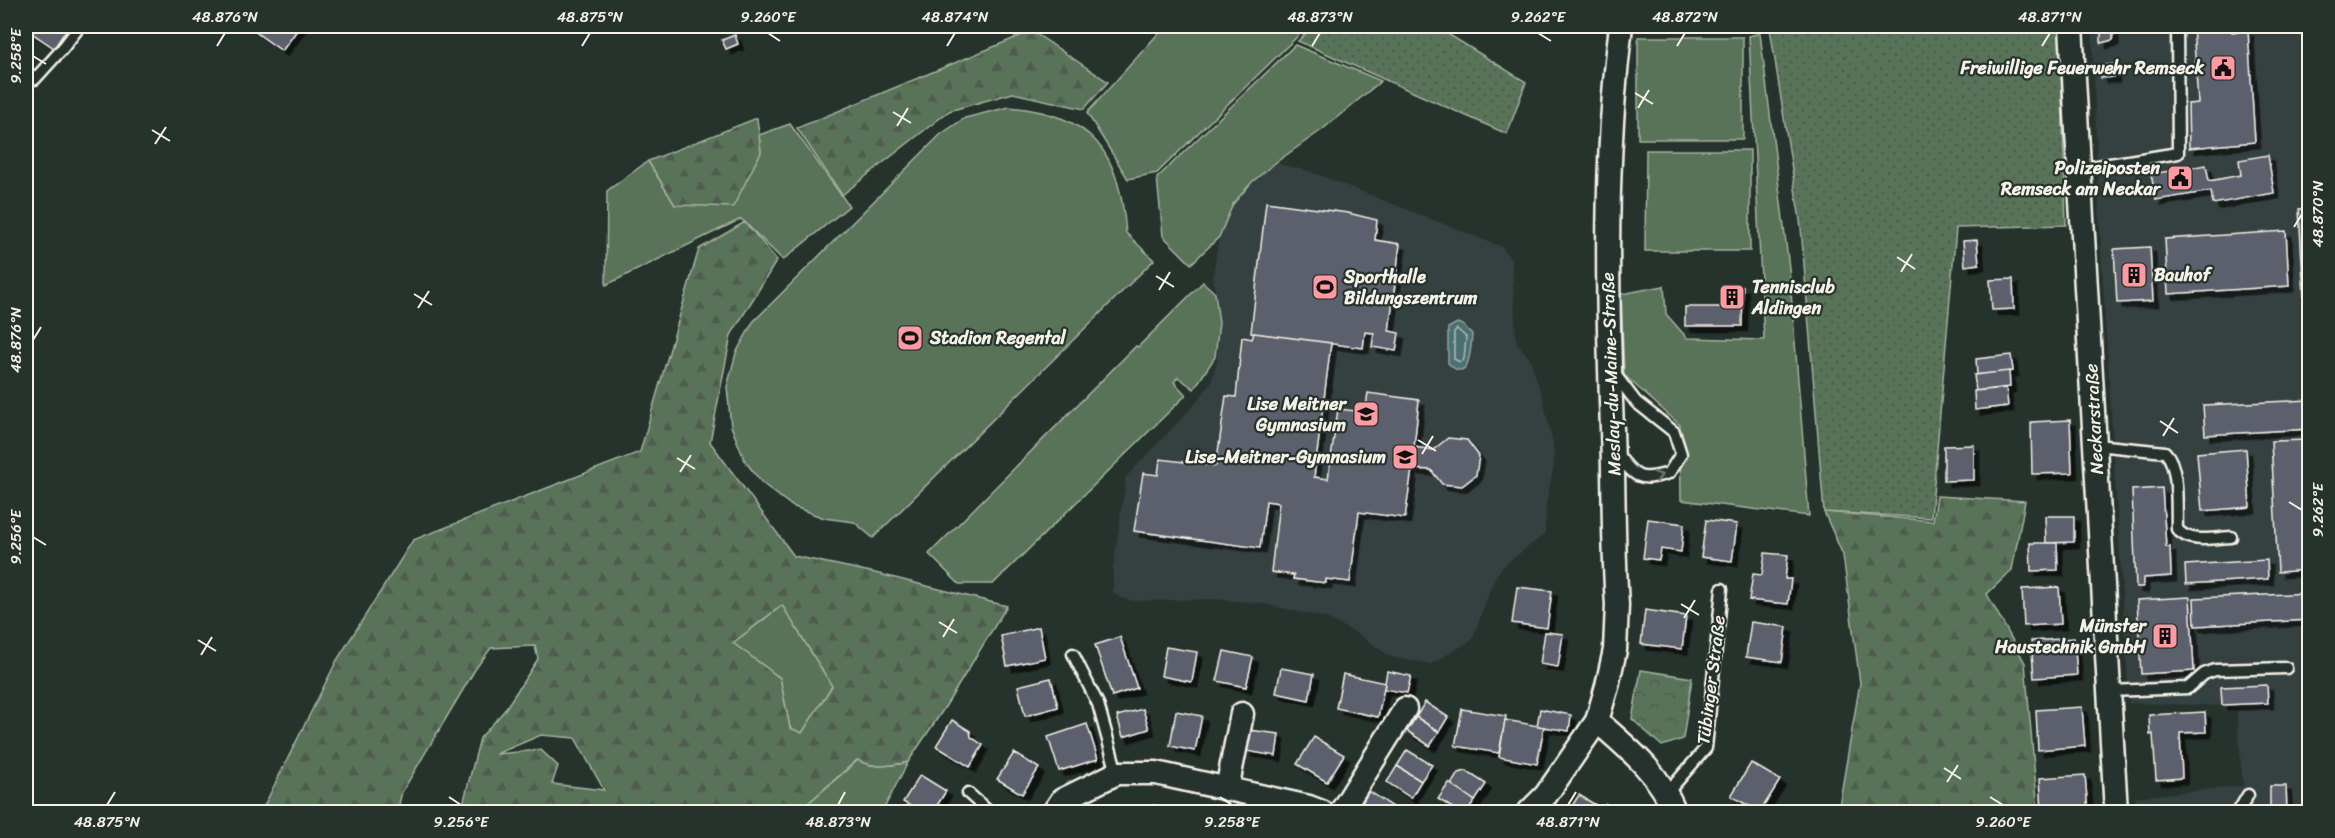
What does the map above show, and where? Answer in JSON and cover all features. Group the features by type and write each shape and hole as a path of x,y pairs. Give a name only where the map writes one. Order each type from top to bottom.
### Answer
{"street":[{"name":"Meslay-du-Maine-Straße","path":"1529,813 1546,795 1597,721 1607,686 1616,636 1608,171 1621,26"},
{"name":"Neckarstraße","path":"2071,26 2116,813"},
{"path":"1341,813 1405,710"},
{"path":"1227,789 1242,714"},
{"name":"Tübinger Straße","path":"1597,721 1638,758 1671,803"},
{"path":"1054,813 1062,800 1117,772 1156,773 1312,811"}],"lane":[{"path":"26,72 35,79 80,26"},
{"path":"2079,169 2178,153 2177,26"},
{"path":"1610,368 1636,402 1674,432 1680,454 1669,473 1648,479 1632,473 1613,449"},
{"path":"2096,445 2164,452 2170,457 2174,468 2177,529 2188,538 2231,537"},
{"name":"Tübinger Straße","path":"1671,803 1706,748 1722,590"},
{"path":"1073,654 1098,704 1117,772"},
{"path":"2110,691 2188,688 2204,674 2215,670 2286,668"},
{"path":"968,793 989,813"},
{"path":"2238,813 2248,795"}],"shaded area":[{"path":"2092,26 2309,26 2309,812 2136,812 2135,797 2243,786 2236,706 2129,703 2100,234"},
{"name":"Lise Meitner Gymnasium","path":"1275,163 1309,171 1502,247 1512,262 1516,341 1530,359 1543,399 1553,444 1554,466 1546,503 1545,534 1503,566 1494,579 1472,640 1431,664 1391,657 1358,634 1326,618 1260,603 1212,599 1133,601 1113,593 1113,569 1126,477 1196,403 1211,383 1217,361 1219,323 1213,275 1219,237 1233,204 1252,182"}],"green space":[{"path":"1165,26 1308,26 1157,173 1128,179 1087,113"},
{"path":"1313,26 1435,26 1526,82 1507,134 1298,41"},
{"path":"2060,26 2066,225 1956,228 1931,518 1824,512 1801,227 1770,28"},
{"path":"1032,31 1108,82 1084,109 1013,93 949,111 842,195 797,128"},
{"path":"1760,33 1789,268 1809,516 1681,500 1680,425 1624,375 1621,294 1664,286 1666,314 1687,338 1764,340 1749,36"},
{"path":"1638,37 1743,37 1743,139 1638,139"},
{"path":"1295,45 1381,81 1323,129 1252,182 1233,204 1219,237 1191,264 1163,236 1157,178"},
{"name":"Stadion Regental","path":"1009,107 1038,111 1062,119 1082,129 1097,142 1108,159 1117,180 1126,233 1154,260 873,538 854,522 824,518 792,506 762,483 745,461 731,426 727,387 736,353 753,322 941,134 965,118"},
{"path":"757,118 761,152 733,207 675,205 648,161"},
{"path":"790,124 849,206 783,260 741,219 606,285 607,191 648,161 675,205 761,152 759,135"},
{"path":"1646,150 1750,150 1750,251 1645,251"},
{"path":"745,222 777,260 731,335 710,442 794,556 871,572 1007,606 908,762 876,766 857,760 798,812 461,812 480,738 504,711 538,659 535,646 491,648 476,668 402,792 397,812 261,812 337,660 413,540 640,452 699,249","holes":["782,605 832,686 802,733 790,728 780,678 733,643","541,735 575,738 604,790 552,784 558,766 541,750 496,754"]},
{"path":"1203,282 1215,293 1219,323 1215,357 1194,389 1178,377 1174,382 1186,395 993,584 959,584 929,554"},
{"path":"1937,496 2025,501 2012,570 1987,594 2025,663 2038,812 1838,812 1860,683 1843,555 1824,512 1933,521"},
{"path":"783,605 833,686 802,733 790,728 780,678 732,643"},
{"path":"1641,670 1692,678 1683,739 1662,746 1632,719"},
{"path":"858,760 876,766 908,762 882,812 798,812"}],"water":[{"path":"1457,323 1463,325 1472,334 1468,362 1461,370 1455,369 1448,363 1448,328"}],"building":[{"path":"26,26 69,26 54,48 26,29"},
{"path":"247,26 300,26 282,51"},
{"name":"Freiwillige Feuerwehr Remseck","path":"2193,26 2231,26 2232,32 2248,31 2255,142 2189,148 2188,104 2198,103"},
{"path":"2298,26 2310,26 2310,38 2305,39"},
{"path":"2113,31 2113,40 2101,43 2101,32"},
{"path":"735,35 738,44 726,49 722,40"},
{"path":"2113,64 2114,77 2101,78 2100,66"},
{"name":"Polizeiposten Remseck am Neckar","path":"2268,155 2274,193 2213,204 2211,191 2156,200 2151,174 2206,165 2209,181 2241,175 2239,160"},
{"name":"Sporthalle Bildungszentrum","path":"1266,202 1348,213 1377,220 1375,240 1400,244 1389,331 1399,333 1396,351 1372,347 1374,333 1365,332 1363,348 1251,333"},
{"path":"2310,208 2310,297 2304,297 2299,209"},
{"path":"2286,231 2289,286 2168,294 2165,239"},
{"path":"1977,240 1979,264 1965,266 1963,241"},
{"name":"Bauhof","path":"2150,247 2153,301 2117,303 2114,249"},
{"path":"2013,279 2014,309 1992,310 1990,280"},
{"name":"Tennisclub Aldingen","path":"1722,286 1743,286 1742,326 1685,326 1685,307 1722,307"},
{"name":"Lise-Meitner-Gymnasium","path":"1254,333 1331,343 1314,477 1328,479 1338,409 1365,412 1368,393 1419,400 1414,447 1433,450 1448,438 1467,440 1479,456 1476,475 1462,486 1442,484 1431,470 1412,469 1405,518 1359,512 1350,582 1326,579 1326,583 1293,579 1294,575 1271,572 1279,503 1266,501 1260,548 1134,531 1143,473 1158,475 1160,459 1216,466 1226,396 1236,397 1242,337 1252,339"},
{"path":"2011,355 2013,371 1977,375 1976,359"},
{"path":"2009,371 2010,387 1976,391 1974,375"},
{"path":"2006,388 2008,406 1975,410 1974,391"},
{"path":"2310,400 2310,429 2205,435 2203,405"},
{"path":"2070,420 2072,473 2032,474 2031,422"},
{"path":"2310,440 2310,570 2278,572 2271,441"},
{"path":"1974,445 1974,480 1944,481 1944,446"},
{"path":"2246,449 2250,507 2202,511 2197,453"},
{"path":"2162,488 2166,547 2170,547 2171,576 2143,578 2143,587 2136,587 2132,490"},
{"path":"2045,516 2074,516 2074,542 2046,543"},
{"path":"1648,519 1684,524 1681,552 1661,549 1659,560 1643,558"},
{"path":"1706,520 1737,524 1732,561 1701,557"},
{"path":"2030,543 2057,543 2058,570 2031,571"},
{"path":"1765,553 1788,555 1785,579 1791,579 1788,604 1749,600 1753,574 1762,575"},
{"path":"2267,560 2268,579 2186,584 2185,565"},
{"path":"1517,587 1552,591 1547,628 1512,623"},
{"path":"2059,587 2061,624 2024,626 2022,589"},
{"path":"2310,593 2310,620 2195,626 2194,598"},
{"name":"Münster Haustechnik GmbH","path":"2190,597 2194,671 2141,674 2137,600"},
{"path":"1645,610 1686,616 1682,649 1641,644"},
{"path":"1751,622 1787,627 1782,662 1746,657"},
{"path":"1039,627 1045,658 1007,666 1001,636"},
{"path":"1545,632 1563,634 1558,667 1540,664"},
{"path":"1120,637 1137,688 1112,696 1095,645"},
{"path":"2074,638 2077,675 2034,678 2031,641"},
{"path":"1166,647 1197,652 1192,682 1161,676"},
{"path":"1224,651 1253,657 1246,687 1217,681"},
{"path":"1281,668 1314,674 1309,700 1276,693"},
{"path":"1387,671 1411,676 1407,693 1384,689"},
{"path":"1343,674 1385,683 1378,717 1336,708"},
{"path":"1051,678 1058,707 1025,716 1018,686"},
{"path":"2267,685 2268,703 2222,705 2221,687"},
{"path":"1425,702 1448,717 1439,732 1416,717"},
{"path":"2082,707 2085,746 2038,750 2036,710"},
{"path":"1143,709 1149,729 1123,737 1117,716"},
{"path":"1462,709 1506,716 1499,753 1455,746"},
{"path":"1540,709 1571,715 1569,731 1537,726"},
{"path":"1176,711 1202,716 1195,751 1170,746"},
{"path":"2205,712 2206,732 2180,733 2182,778 2156,780 2153,734 2150,735 2149,715"},
{"path":"1416,717 1439,732 1430,746 1407,731"},
{"path":"952,720 970,731 971,737 983,745 970,767 936,746"},
{"path":"1505,720 1544,727 1537,764 1499,757"},
{"path":"1087,724 1098,759 1059,771 1048,737"},
{"path":"1249,730 1279,734 1276,756 1246,751"},
{"path":"1314,737 1344,755 1327,782 1297,764"},
{"path":"1407,750 1432,765 1421,781 1397,766"},
{"path":"1014,753 1039,768 1022,794 997,779"},
{"path":"1751,763 1780,780 1760,812 1731,796"},
{"path":"1397,766 1421,781 1411,798 1387,782"},
{"path":"1466,771 1486,784 1475,801 1451,785 1458,773"},
{"path":"920,775 946,791 933,812 927,809 921,812 903,802"},
{"path":"2085,775 2088,812 2042,812 2040,778"},
{"path":"1449,783 1475,801 1467,812 1459,812 1438,799"},
{"path":"2270,786 2286,786 2287,812 2270,812"},
{"path":"1369,791 1393,807 1389,812 1356,812"},
{"path":"1579,795 1594,804 1588,812 1568,812"},
{"path":"1594,804 1602,809 1606,804 1617,811 1588,812"},
{"path":"1153,805 1195,811 1195,812 1152,812"},
{"path":"1101,806 1119,808 1149,812 1100,812"}],"place":[{"name":"Freiwillige Feuerwehr Remseck","path":"2223,68"},
{"name":"Polizeiposten Remseck am Neckar","path":"2180,178"},
{"name":"Bauhof","path":"2134,275"},
{"name":"Sporthalle Bildungszentrum","path":"1325,287"},
{"name":"Tennisclub Aldingen","path":"1732,297"},
{"name":"Stadion Regental","path":"910,338"},
{"name":"Lise Meitner Gymnasium","path":"1366,414"},
{"name":"Lise-Meitner-Gymnasium","path":"1405,457"},
{"name":"Münster Haustechnik GmbH","path":"2165,636"}]}
